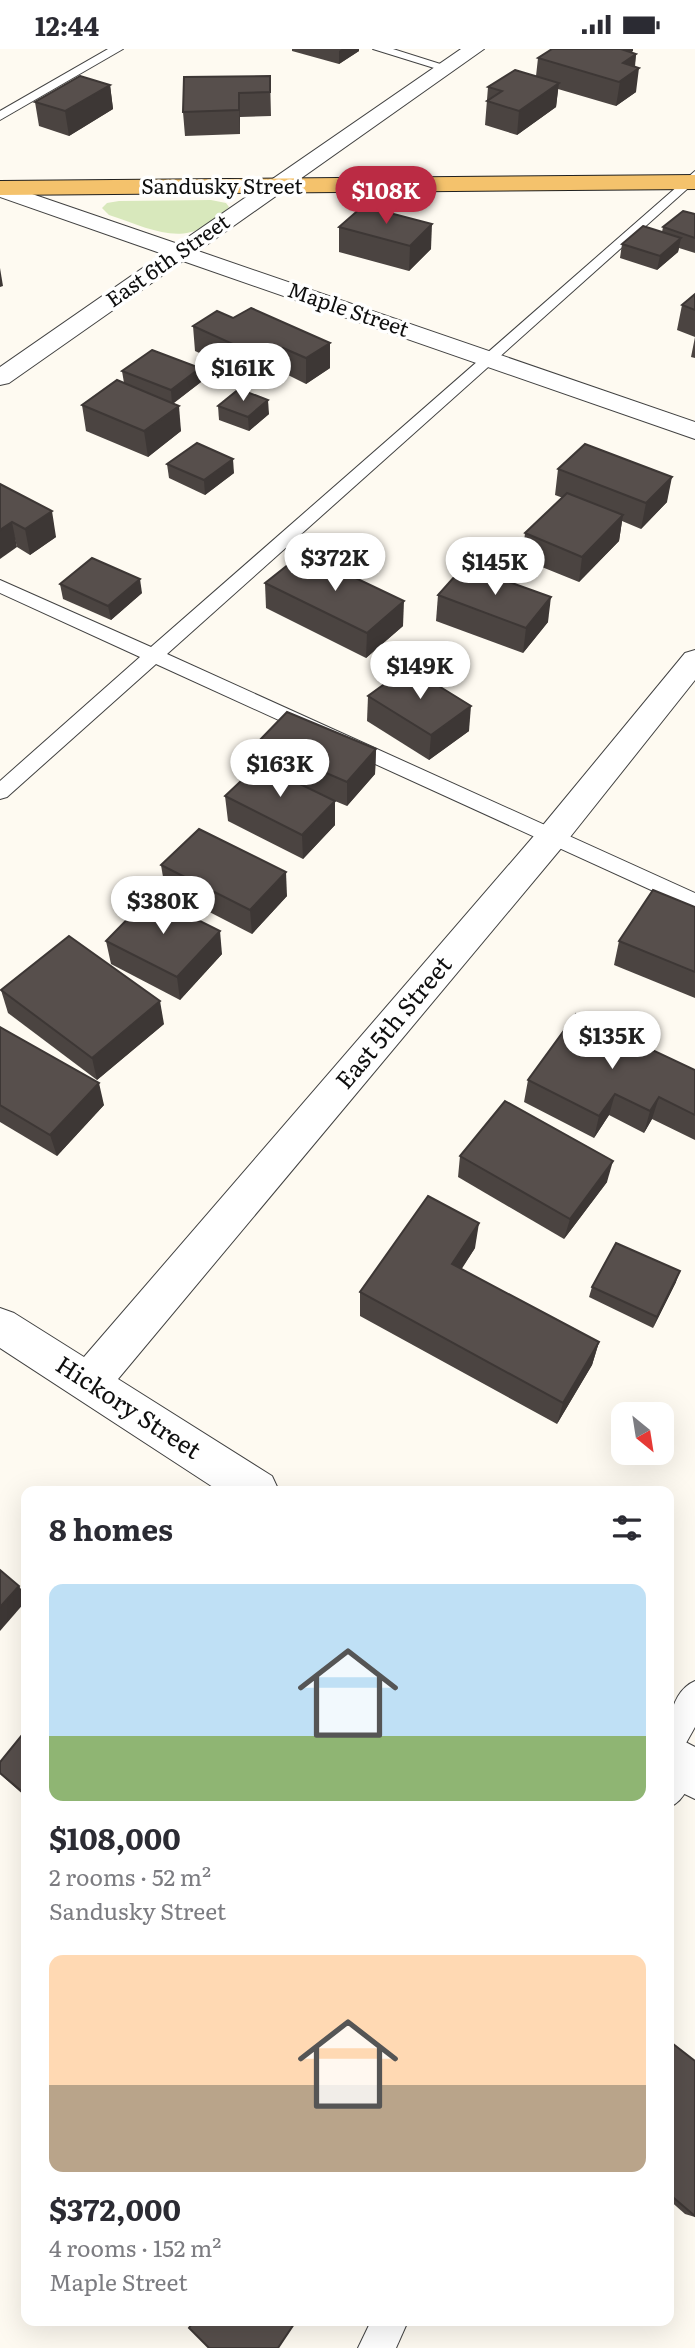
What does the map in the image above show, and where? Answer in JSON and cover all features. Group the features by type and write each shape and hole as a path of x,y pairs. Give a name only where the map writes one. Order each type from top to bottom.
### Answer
{"main road":[{"name":"Sandusky Street","path":"0,189 692,180"}],"street":[{"name":"East 6th Street","path":"0,378 474,49"},
{"name":"Maple Street","path":"0,189 695,431"},
{"name":"East 5th Street","path":"89,1383 551,838 695,660"},
{"name":"Hickory Street","path":"0,1326 249,1486"}],"lane":[{"path":"0,116 117,49"},
{"path":"379,49 447,68"},
{"path":"0,792 692,180"},
{"path":"0,586 695,902"},
{"path":"677,1768 695,1696"},
{"path":"376,2348 387,2326"}],"green space":[{"path":"211,200 226,203 229,207 214,221 186,233 142,227 109,215 102,208 107,203 119,201"}],"building":[{"path":"552,49 621,49 636,54 623,63 639,68 619,82 538,58"},
{"path":"515,70 559,83 519,111 487,101 502,91 488,87"},
{"path":"80,76 110,85 65,111 35,102"},
{"path":"270,76 270,92 239,93 239,110 183,112 184,77"},
{"path":"363,206 432,224 410,246 339,227"},
{"path":"683,211 695,214 695,238 663,227"},
{"path":"643,226 681,238 660,256 622,244"},
{"path":"695,294 695,310 682,305"},
{"path":"251,308 330,343 306,358 283,348 266,359 193,326 217,311 233,318"},
{"path":"152,350 200,368 171,390 122,371"},
{"path":"117,380 179,406 144,431 82,405"},
{"path":"239,389 268,400 248,417 218,406"},
{"path":"197,443 233,459 204,480 167,464"},
{"path":"585,444 672,477 646,503 558,469"},
{"path":"0,484 52,511 25,529 12,522 0,530"},
{"path":"567,493 623,515 582,557 525,533"},
{"path":"303,553 404,601 367,633 265,583"},
{"path":"92,558 140,579 108,606 60,584"},
{"path":"464,566 551,597 526,628 438,595"},
{"path":"408,667 471,706 431,735 368,696"},
{"path":"287,712 376,749 347,782 257,743"},
{"path":"259,764 335,801 302,835 225,796"},
{"path":"199,829 286,872 250,910 161,865"},
{"path":"653,890 695,907 695,972 619,941"},
{"path":"150,896 220,931 177,977 106,941"},
{"path":"69,936 160,1001 92,1058 1,990"},
{"path":"576,1014 695,1070 695,1115 659,1097 650,1111 615,1094 599,1116 528,1080"},
{"path":"0,1027 99,1083 50,1135 0,1105"},
{"path":"505,1101 613,1161 570,1219 460,1156"},
{"path":"428,1196 479,1223 452,1264 599,1342 563,1403 360,1292"},
{"path":"616,1243 680,1271 657,1317 592,1287"},
{"path":"0,1570 19,1586 0,1607"},
{"path":"21,1736 21,1791 0,1773 0,1762"},
{"path":"674,2045 695,2061 695,2216 674,2198"},
{"path":"293,2326 278,2348 209,2348 189,2328"}]}
